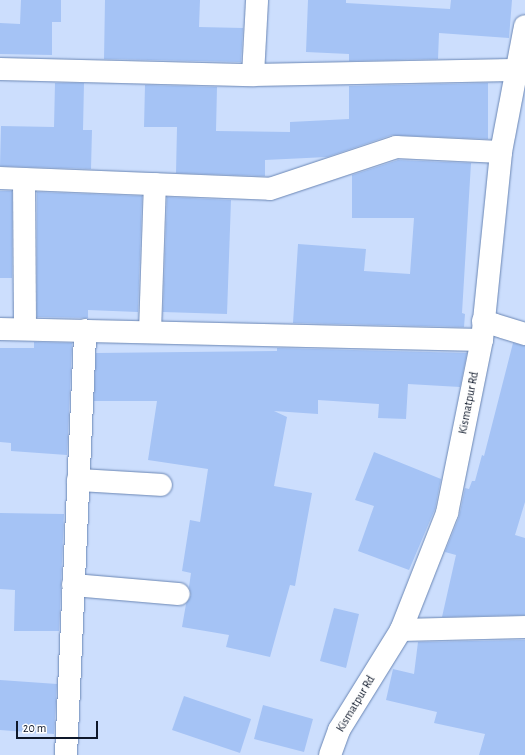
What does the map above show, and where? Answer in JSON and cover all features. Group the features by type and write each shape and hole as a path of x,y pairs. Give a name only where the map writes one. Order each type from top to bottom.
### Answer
{"street":[{"path":"253,75 257,0"},
{"name":"Kismatpur Rd","path":"330,755 339,730 401,630 446,513 482,331 501,152 515,70 525,26"},
{"path":"0,69 253,75 515,70"},
{"path":"0,178 270,189 396,147 501,152"},
{"path":"24,179 25,329"},
{"path":"150,332 155,184"},
{"path":"0,329 150,332 482,331 525,334"},
{"path":"66,755 85,330"},
{"path":"78,480 161,485"},
{"path":"74,585 179,594"},
{"path":"401,630 525,627"}],"building":[{"path":"21,0 61,0 61,22 52,22 52,55 0,54 0,23 20,24"},
{"path":"105,0 200,0 199,27 243,28 241,62 104,59"},
{"path":"308,0 346,0 346,3 450,9 451,0 512,0 509,38 439,33 438,59 349,61 349,54 306,52"},
{"path":"55,83 84,83 83,130 92,130 91,169 0,166 1,126 54,127"},
{"path":"488,83 488,139 392,135 327,157 265,160 265,176 176,173 177,127 144,127 145,85 217,87 216,131 290,132 290,122 349,119 349,86"},
{"path":"398,160 471,163 462,313 465,314 464,327 293,323 298,244 366,249 364,271 410,274 414,218 352,218 352,175"},
{"path":"0,191 12,191 12,278 0,278"},
{"path":"37,192 142,196 138,312 88,310 88,318 37,317"},
{"path":"167,197 231,200 227,314 163,312"},
{"path":"34,342 72,343 67,455 11,451 11,443 0,442 0,348 34,348"},
{"path":"513,343 525,346 525,502 515,535 525,538 525,615 442,617 456,555 445,552 459,517 465,488 469,489 472,481 475,481 482,455 484,456"},
{"path":"277,348 467,353 460,387 408,384 406,419 378,418 379,404 318,400 318,414 274,411 287,417 274,486 312,493 295,586 290,585 270,657 226,647 229,635 182,627 186,604 191,595 189,587 191,573 182,571 190,520 200,522 208,469 148,460 157,401 94,401 96,353 277,351"},
{"path":"374,452 441,479 435,509 409,570 358,551 374,506 355,500"},
{"path":"0,513 64,514 59,631 14,631 15,590 0,589"},
{"path":"334,608 359,614 346,668 320,661"},
{"path":"525,640 525,755 479,755 485,734 434,723 437,712 386,700 393,669 414,674 418,642"},
{"path":"0,680 57,684 54,734 0,730"},
{"path":"184,696 251,719 240,753 172,730"},
{"path":"263,705 313,719 304,752 254,739"}]}
